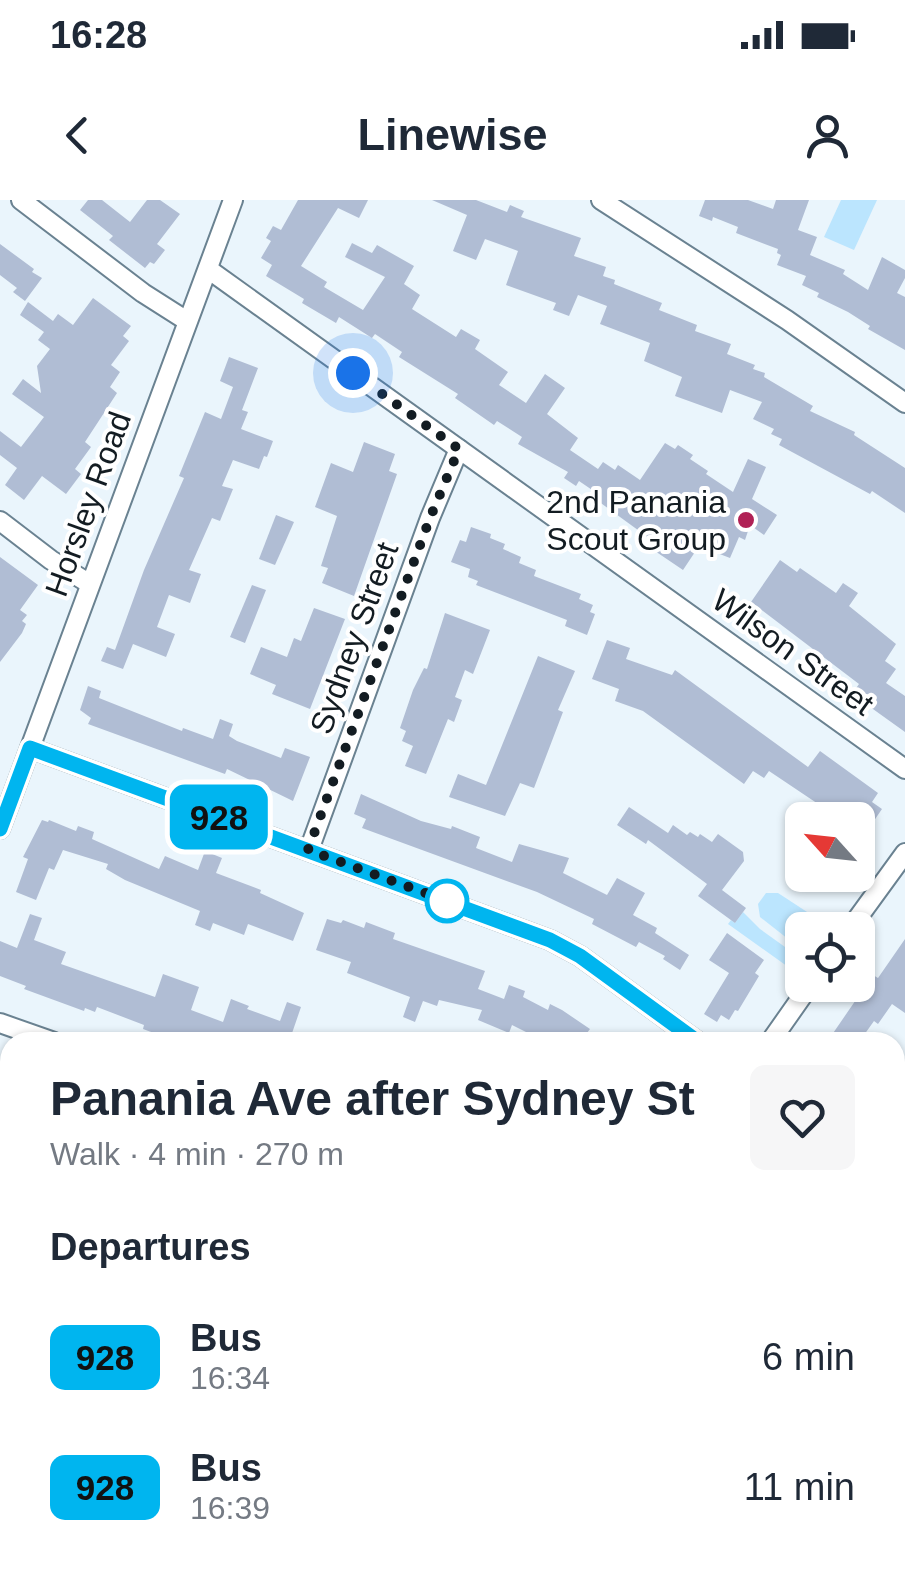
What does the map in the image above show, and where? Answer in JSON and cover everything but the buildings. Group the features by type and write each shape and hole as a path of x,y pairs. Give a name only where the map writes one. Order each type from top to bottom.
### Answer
{"street":[{"path":"21,200 143,293 188,321"},
{"name":"Horsley Road","path":"0,829 233,200"},
{"path":"601,200 787,320 905,404"},
{"name":"Wilson Street","path":"208,269 905,769"},
{"name":"Sydney Street","path":"308,850 459,449"},
{"path":"0,521 90,584"},
{"path":"30,748 564,946 684,1032"},
{"path":"862,912 905,853"},
{"path":"777,1032 798,1002"},
{"path":"0,1023 26,1032"}],"shaded area":[{"path":"841,200 877,200 854,250 824,237"},
{"path":"766,893 778,893 807,912 785,912 785,937 760,917 758,904"},
{"path":"743,912 785,947 785,965 728,924 731,920 735,923"}],"bus line":[{"name":"928","path":"0,829 30,748 533,932 580,956 684,1032"}],"place":[{"name":"2nd Panania Scout Group","path":"746,520"}],"route":[{"path":"353,373 459,449 308,850 447,901"}]}
